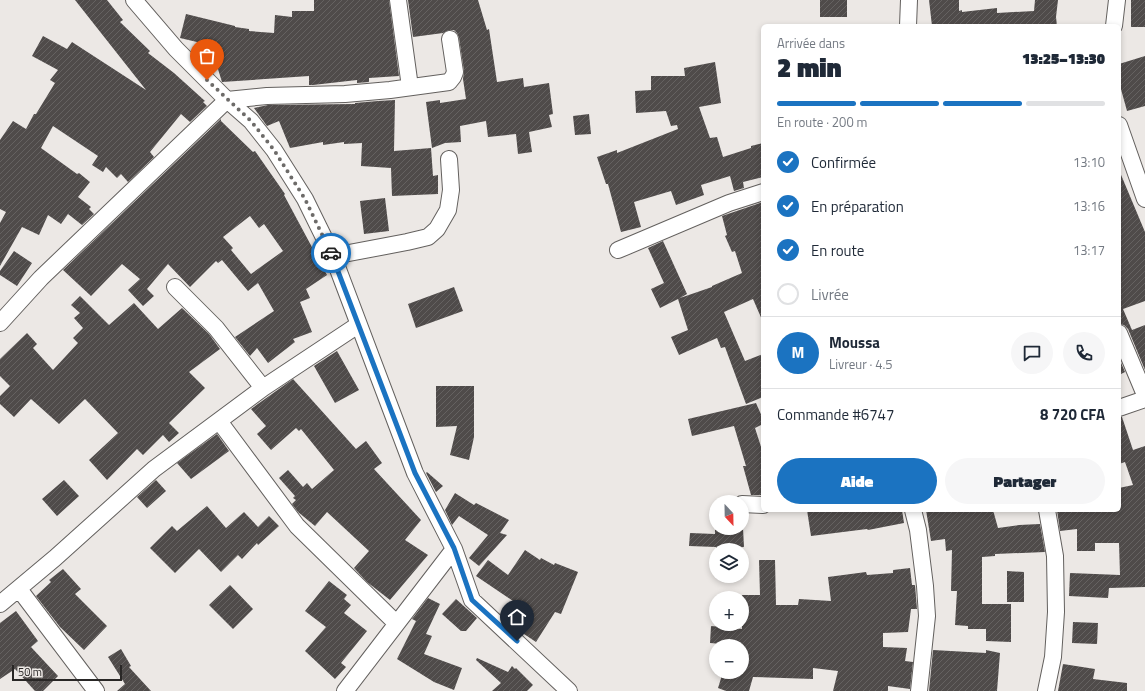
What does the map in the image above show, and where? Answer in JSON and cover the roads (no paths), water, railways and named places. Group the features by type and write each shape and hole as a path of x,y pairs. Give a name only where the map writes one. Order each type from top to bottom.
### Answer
{"street":[{"path":"134,0 176,49 227,100 251,121 274,150 305,199 333,256 415,473 454,548 472,600 570,691"},
{"path":"398,0 410,87"},
{"path":"908,24 909,0"},
{"path":"1114,24 1117,0"},
{"path":"0,323 41,278 227,100 267,96 345,94 446,83 449,82 455,72 450,39"},
{"path":"1121,131 1145,199"},
{"path":"333,256 428,237 437,229 448,210 451,190 449,159"},
{"path":"618,250 729,203 761,193"},
{"path":"175,286 216,328 263,388"},
{"path":"0,604 55,558 154,469 263,388 358,325"},
{"path":"1121,338 1145,395"},
{"path":"1121,407 1145,399"},
{"path":"219,421 297,526 396,623"},
{"path":"749,504 761,505"},
{"path":"914,512 918,530 927,616 919,691"},
{"path":"1046,691 1053,657 1056,612 1055,556 1047,512"},
{"path":"345,691 454,548"},
{"path":"19,589 96,691"}]}
